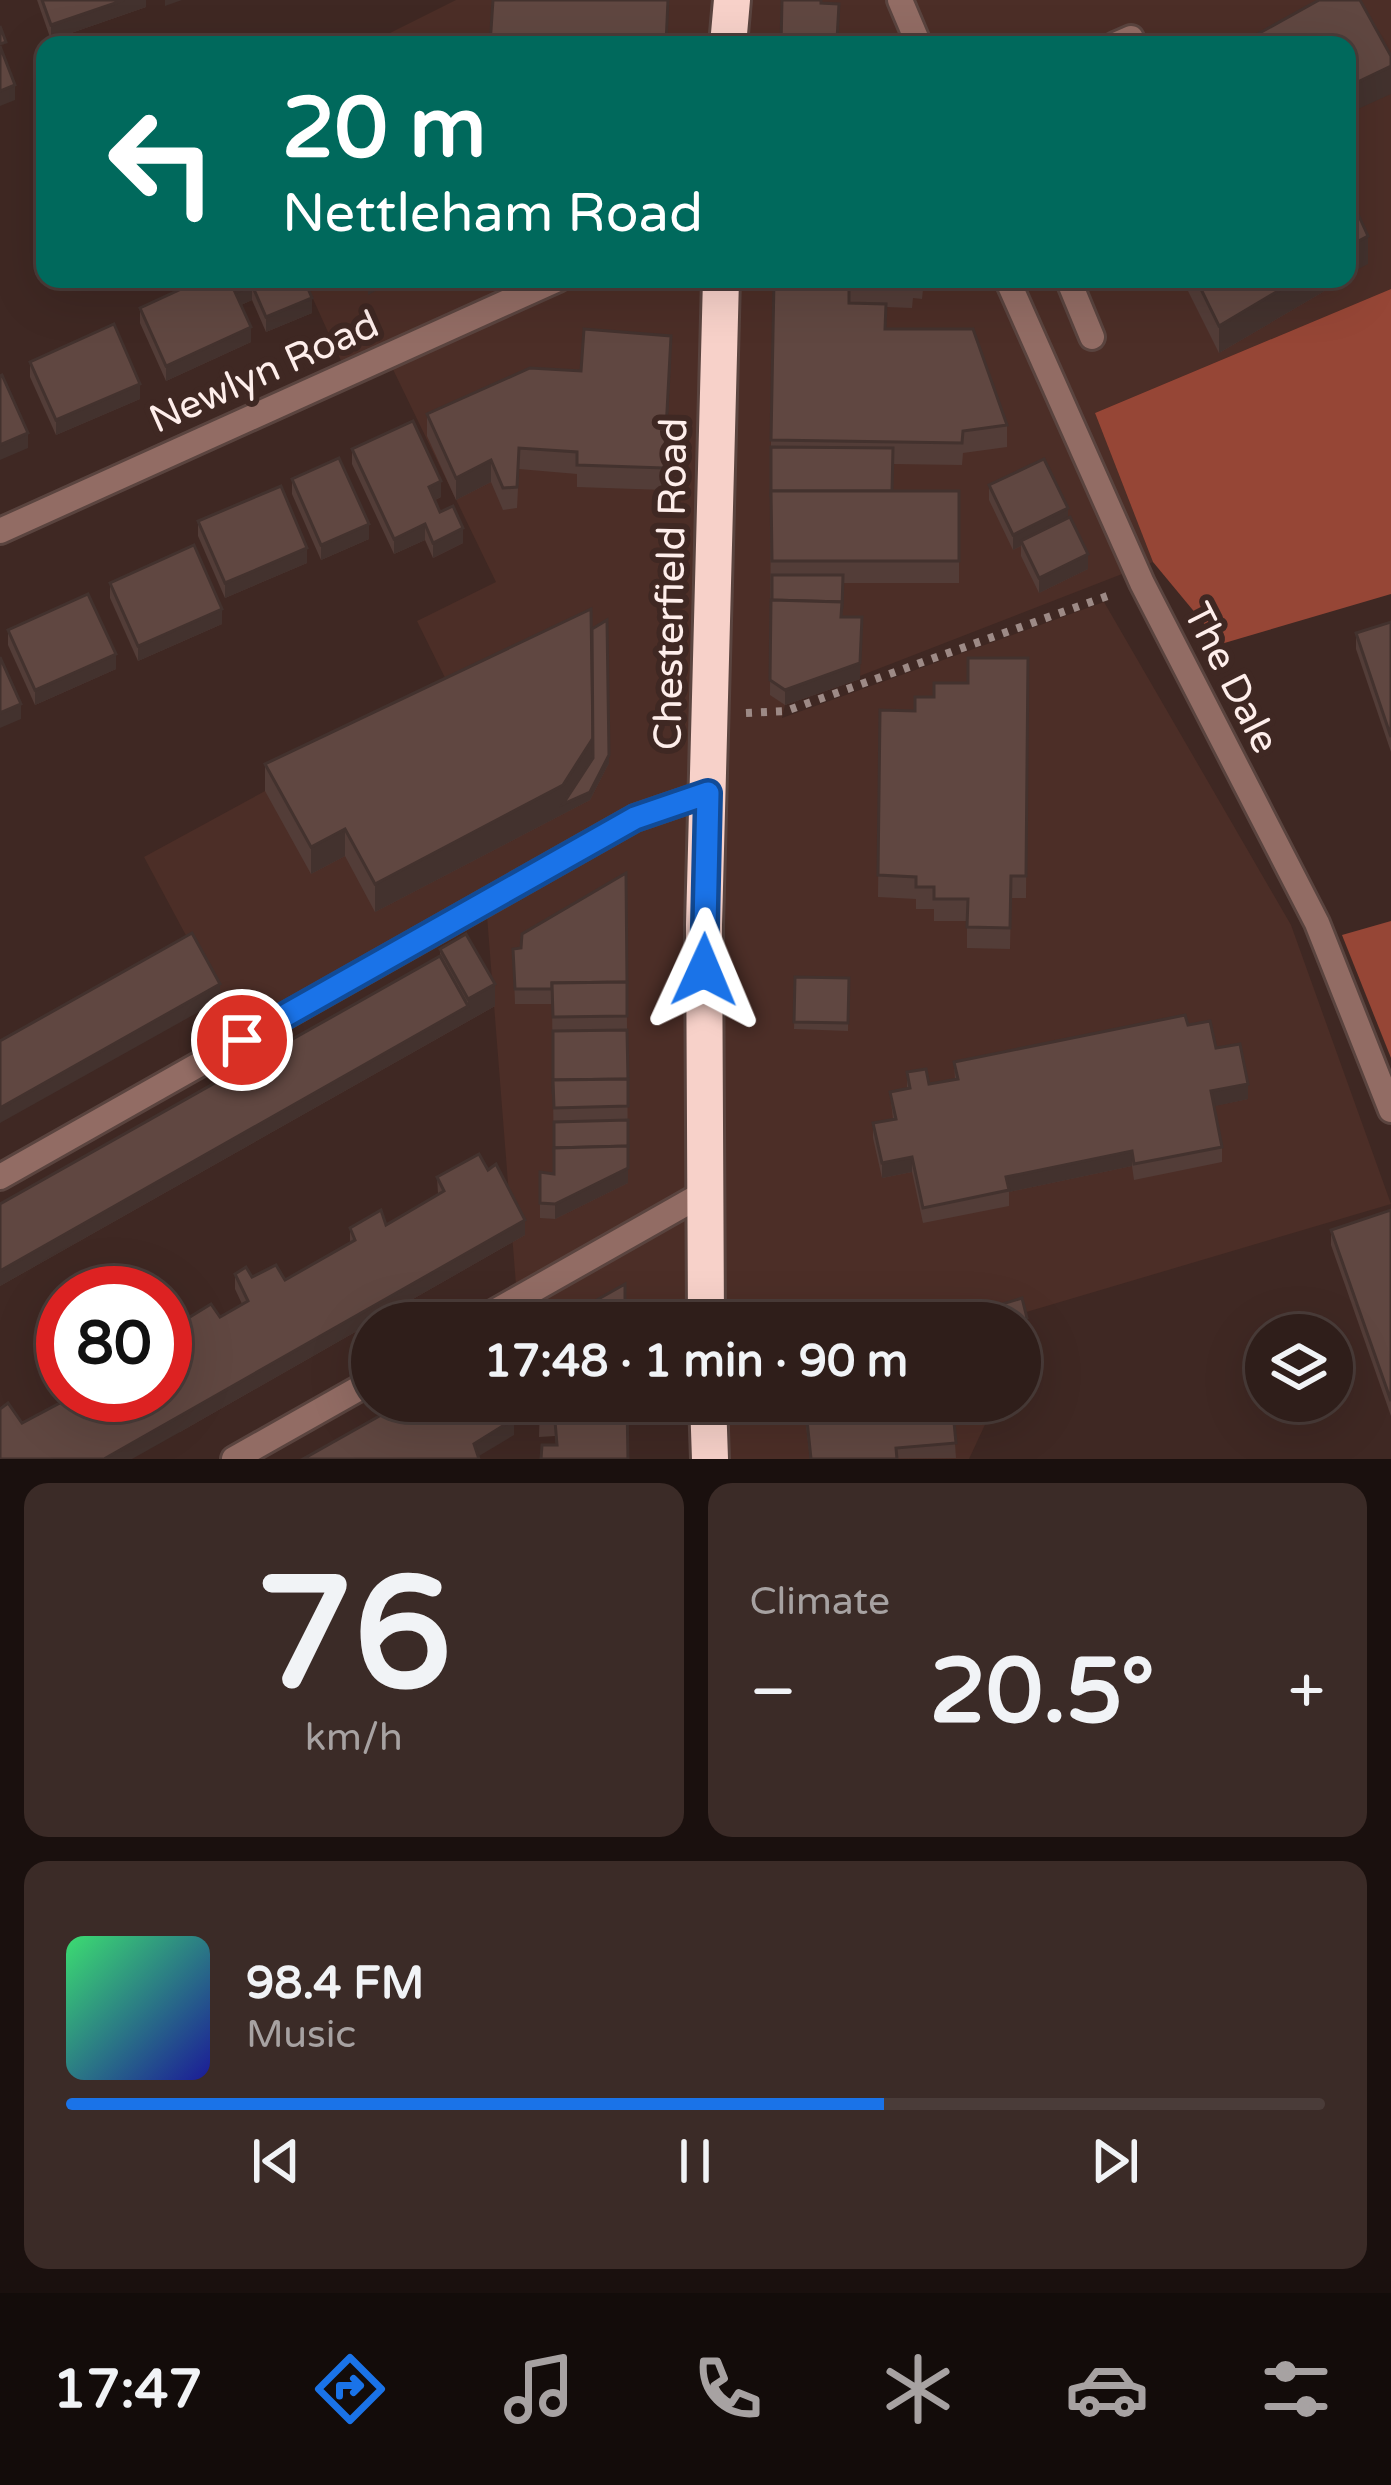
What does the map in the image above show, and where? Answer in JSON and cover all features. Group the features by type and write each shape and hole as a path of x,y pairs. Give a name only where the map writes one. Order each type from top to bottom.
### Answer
{"highway":[{"path":"729,36 731,0"},
{"name":"Chesterfield Road","path":"706,1302 704,925 721,288"},
{"path":"709,1422 710,1459"}],"street":[{"path":"900,0 915,36"},
{"name":"Newlyn Road","path":"0,530 539,288"},
{"name":"The Dale","path":"1011,288 1142,584 1317,923 1391,1110"},
{"path":"1072,288 1092,337"},
{"path":"0,1177 635,818 708,793"},
{"path":"513,1302 706,1192"},
{"path":"234,1459 351,1393"}],"path":[{"path":"711,714 786,711 1142,584"}],"shaded area":[{"path":"456,0 1391,0 1391,289 1095,413 1153,562 785,705 782,718 1104,602 1291,925 1391,1204 1041,1308 1041,1302 517,1302 486,903 242,1040 144,857 265,791 456,700 417,621 496,582 387,357 347,374 308,288 1356,288 1356,36 384,36"},
{"path":"1391,289 1391,594 1221,644 1153,562 1095,413"},
{"path":"1391,921 1391,1058 1342,935"},
{"path":"709,1422 986,1422 969,1459 710,1459"}],"building":[{"path":"42,0 124,0 51,25"},
{"path":"493,0 668,0 666,36 491,36"},
{"path":"782,0 839,4 837,36 781,36"},
{"path":"1319,0 1360,0 1391,56 1391,66 1356,83 1356,36 1254,36"},
{"path":"0,46 15,85 0,91"},
{"path":"1356,210 1368,236 1356,242"},
{"path":"183,288 233,288 251,327 166,366 140,308"},
{"path":"253,288 308,288 312,298 266,317"},
{"path":"774,288 849,288 849,303 886,304 885,329 973,329 1007,425 963,431 962,443 771,440"},
{"path":"1200,288 1283,288 1219,326"},
{"path":"114,324 140,384 56,420 30,362"},
{"path":"584,329 671,336 664,468 577,465 577,452 519,448 517,487 503,488 491,460 456,478 427,414 530,368 581,371"},
{"path":"0,376 28,433 0,445"},
{"path":"413,421 441,481 429,487 440,512 453,506 463,528 433,543 425,524 394,539 352,449"},
{"path":"771,447 893,448 892,491 771,491"},
{"path":"339,458 369,524 321,545 292,479"},
{"path":"1044,459 1068,508 1013,535 989,485"},
{"path":"281,486 307,548 225,583 198,521"},
{"path":"771,491 959,491 959,561 772,561"},
{"path":"1070,517 1088,554 1039,578 1021,541"},
{"path":"194,545 222,609 138,646 110,583"},
{"path":"772,575 843,575 842,609 842,602 772,600"},
{"path":"88,594 116,654 35,690 8,630"},
{"path":"771,600 842,602 841,617 862,617 860,663 785,690 770,680"},
{"path":"591,609 593,738 563,785 375,884 345,829 311,847 265,764"},
{"path":"607,620 609,755 590,792 563,804 593,758 592,629"},
{"path":"1391,622 1391,737 1356,633"},
{"path":"0,657 21,704 0,713"},
{"path":"968,658 1028,658 1026,876 1011,876 1010,928 967,927 968,899 934,899 934,887 916,887 916,877 878,875 880,710 915,711 915,697 934,697 934,683 968,683"},
{"path":"626,873 627,982 552,983 552,989 515,989 513,949 521,948 522,934"},
{"path":"192,933 220,984 0,1108 0,1041"},
{"path":"466,934 495,984 468,999 440,949"},
{"path":"440,956 468,1006 0,1271 0,1204"},
{"path":"795,977 849,978 848,1023 794,1022"},
{"path":"627,982 627,1016 553,1017 552,983"},
{"path":"1185,1015 1188,1025 1210,1021 1216,1048 1240,1044 1248,1084 1211,1091 1222,1147 1134,1164 1132,1151 1006,1177 1009,1190 923,1208 912,1157 882,1163 873,1123 896,1119 890,1092 910,1088 907,1072 926,1069 929,1084 958,1079 954,1062"},
{"path":"627,1030 628,1079 553,1080 553,1031"},
{"path":"628,1079 628,1106 554,1108 553,1080"},
{"path":"628,1120 628,1146 554,1148 554,1122"},
{"path":"628,1146 628,1168 555,1204 540,1203 540,1172 554,1174 554,1148"},
{"path":"479,1154 488,1170 496,1164 525,1220 381,1302 351,1302 351,1319 192,1409 192,1316 211,1304 220,1317 248,1301 235,1274 246,1267 252,1277 276,1265 285,1280 355,1240 350,1228 381,1210 386,1225 444,1191 437,1177"},
{"path":"1391,1210 1391,1401 1331,1230"},
{"path":"625,1284 625,1302 593,1302"},
{"path":"8,1403 22,1423 36,1416 36,1422 169,1422 104,1459 0,1459 0,1409"},
{"path":"369,1422 509,1422 474,1444 479,1459 303,1459"},
{"path":"555,1422 627,1422 628,1459 541,1459 542,1445 557,1445"},
{"path":"807,1422 954,1422 956,1443 896,1448 897,1459 811,1459"}],"route":[{"path":"242,1040 635,818 708,793 704,970"}]}
